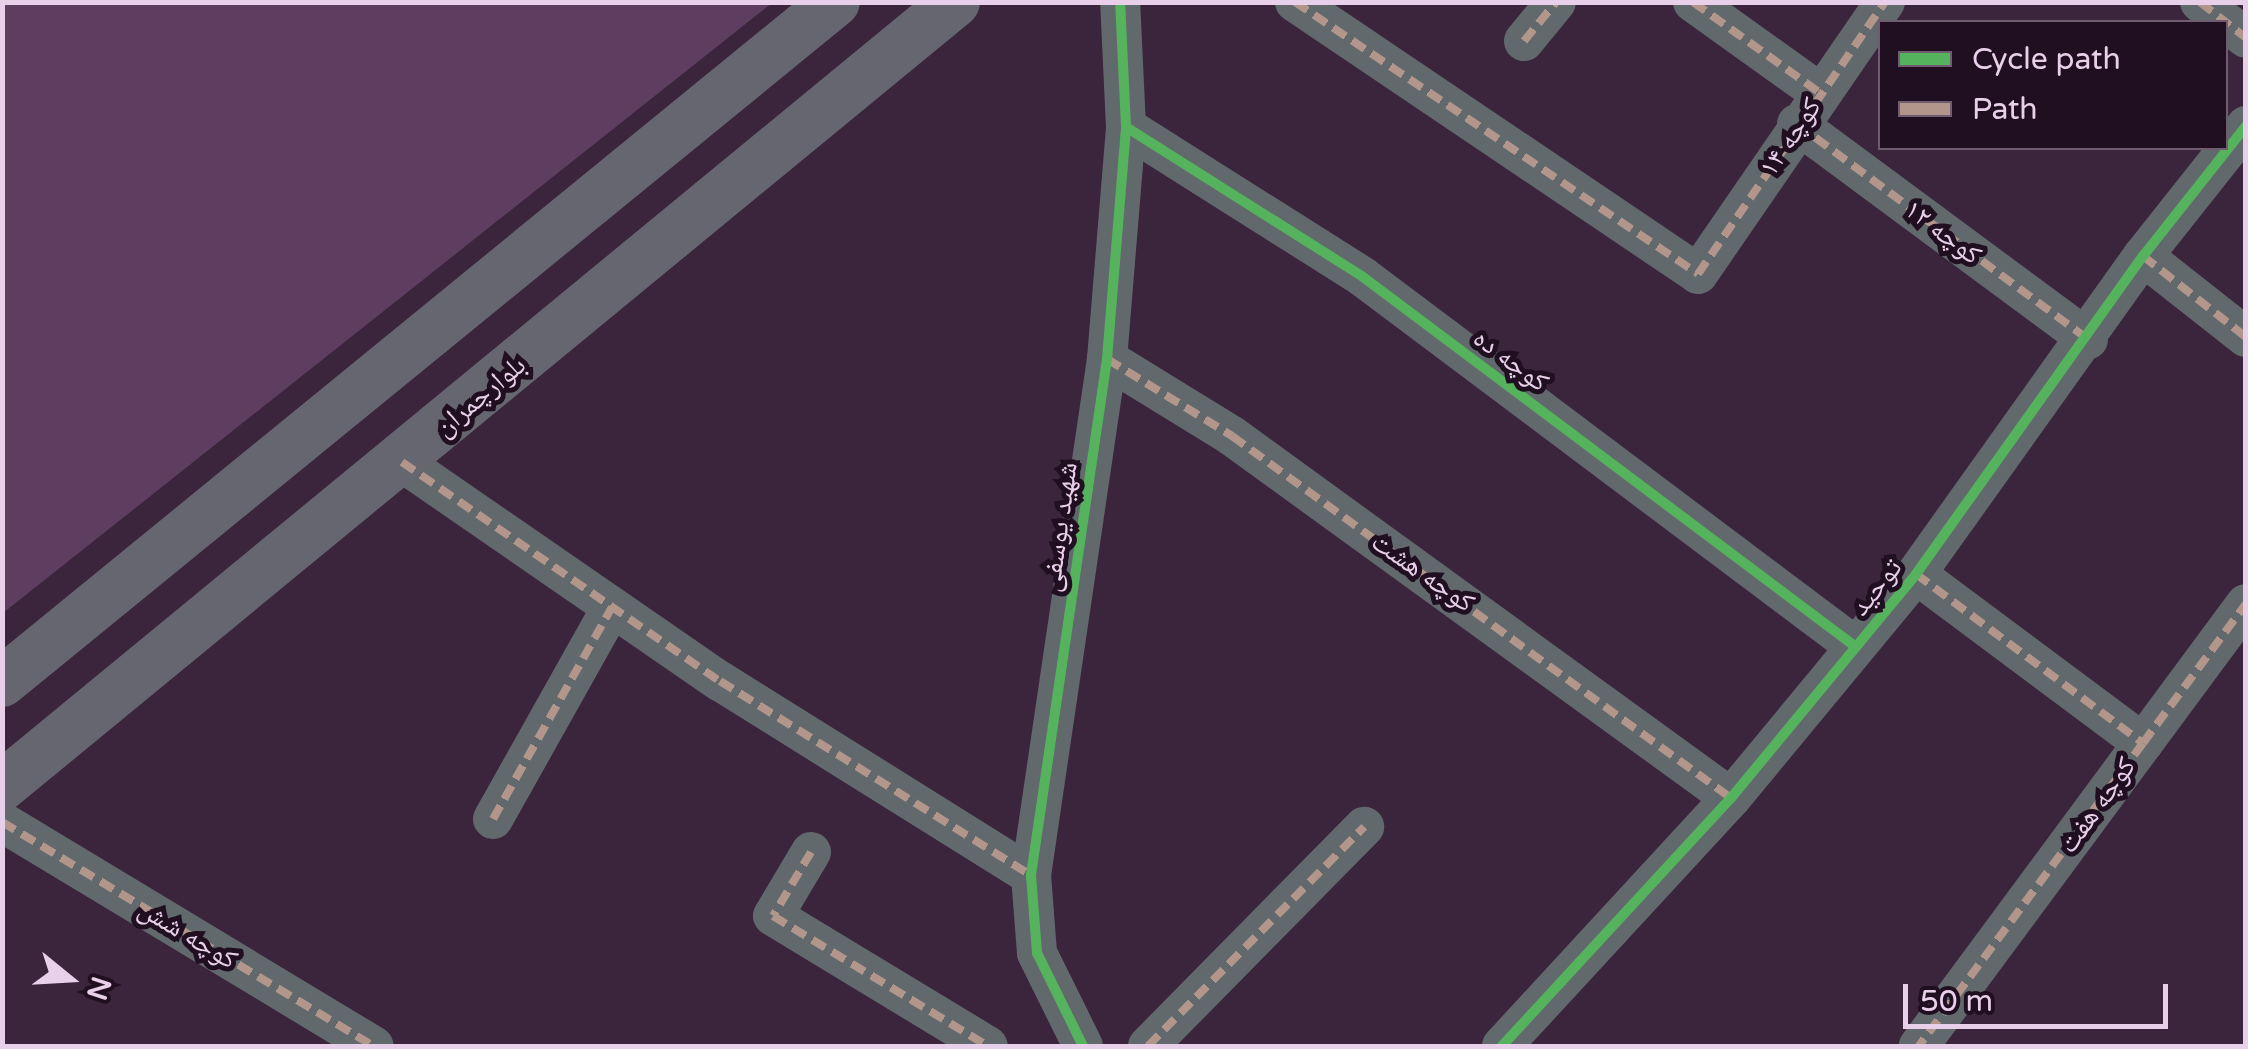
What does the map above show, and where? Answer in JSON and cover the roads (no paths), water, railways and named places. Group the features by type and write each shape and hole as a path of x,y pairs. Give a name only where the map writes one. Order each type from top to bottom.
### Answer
{"main road":[{"path":"2,682 836,2"},
{"name":"بلوارچمران","path":"2,786 402,462 955,2"}],"street":[{"name":"شهید یوسفی","path":"1083,1046 1037,953 1031,875 1107,358 1126,127 1120,2"},
{"name":"کوچه ۱۴","path":"1295,2 1698,274 1884,2"},
{"path":"1524,41 1556,2"},
{"name":"کوچه ۱۲","path":"1693,2 1809,109 2088,340"},
{"path":"2200,2 2223,20"},
{"name":"توحید","path":"2228,149 2246,126"},
{"name":"کوچه ده","path":"1126,127 1363,277 1856,647"},
{"name":"توحید","path":"1502,1046 1731,798 1916,574 2088,340 2143,256 2227,150"},
{"path":"2143,256 2246,337"},
{"name":"کوچه هشت","path":"1107,358 1232,436 1731,798"},
{"path":"402,462 612,607 1031,875"},
{"name":"کوچه هفت","path":"1916,574 2143,744 1920,1046"},
{"path":"2143,744 2246,604"},
{"path":"492,819 612,607"},
{"name":"کوچه شش","path":"2,822 374,1046"},
{"path":"1148,1046 1364,827"},
{"path":"811,852 772,916 988,1046"}]}
